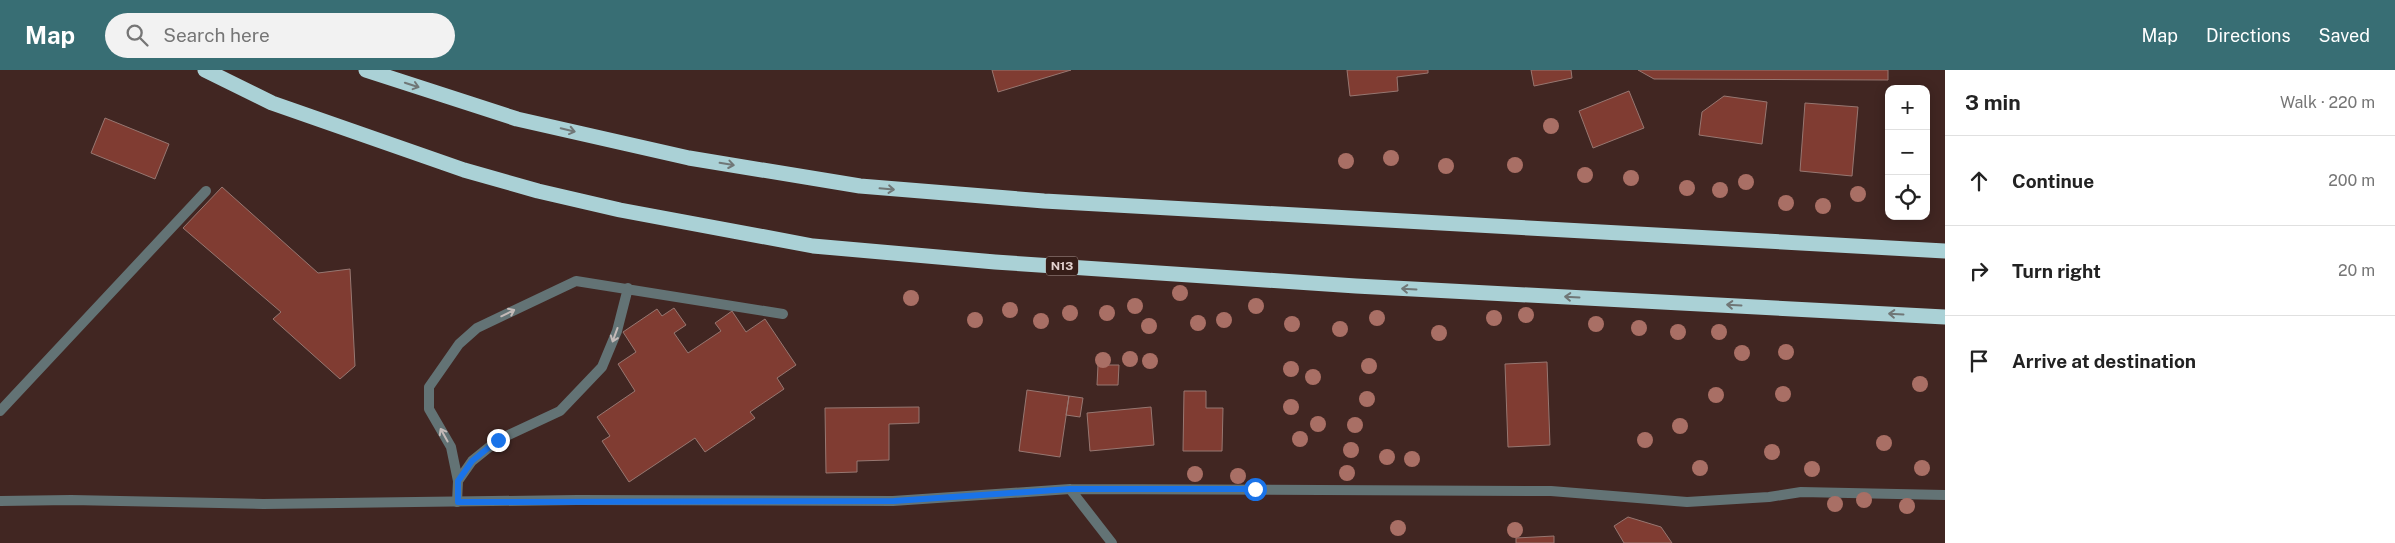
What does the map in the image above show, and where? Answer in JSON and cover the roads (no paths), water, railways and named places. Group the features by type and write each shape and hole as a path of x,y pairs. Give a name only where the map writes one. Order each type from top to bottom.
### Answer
{"highway":[{"name":"N13","path":"205,70 272,103 464,170 538,191 620,210 813,246 1005,263 1356,286 1945,317"},
{"path":"366,70 517,119 689,158 860,186 1044,201 1945,251"}],"street":[{"path":"0,411 206,191"},
{"path":"458,502 458,481 451,447 429,408 429,387 459,344 477,328 576,281 783,314"},
{"path":"458,481 472,461 498,440 560,412 602,367 617,332 628,288"},
{"path":"1070,489 1112,543"},
{"path":"0,501 71,500 263,504 894,501 1070,489 1552,491 1687,502 1769,497 1802,492 1945,495"}]}
